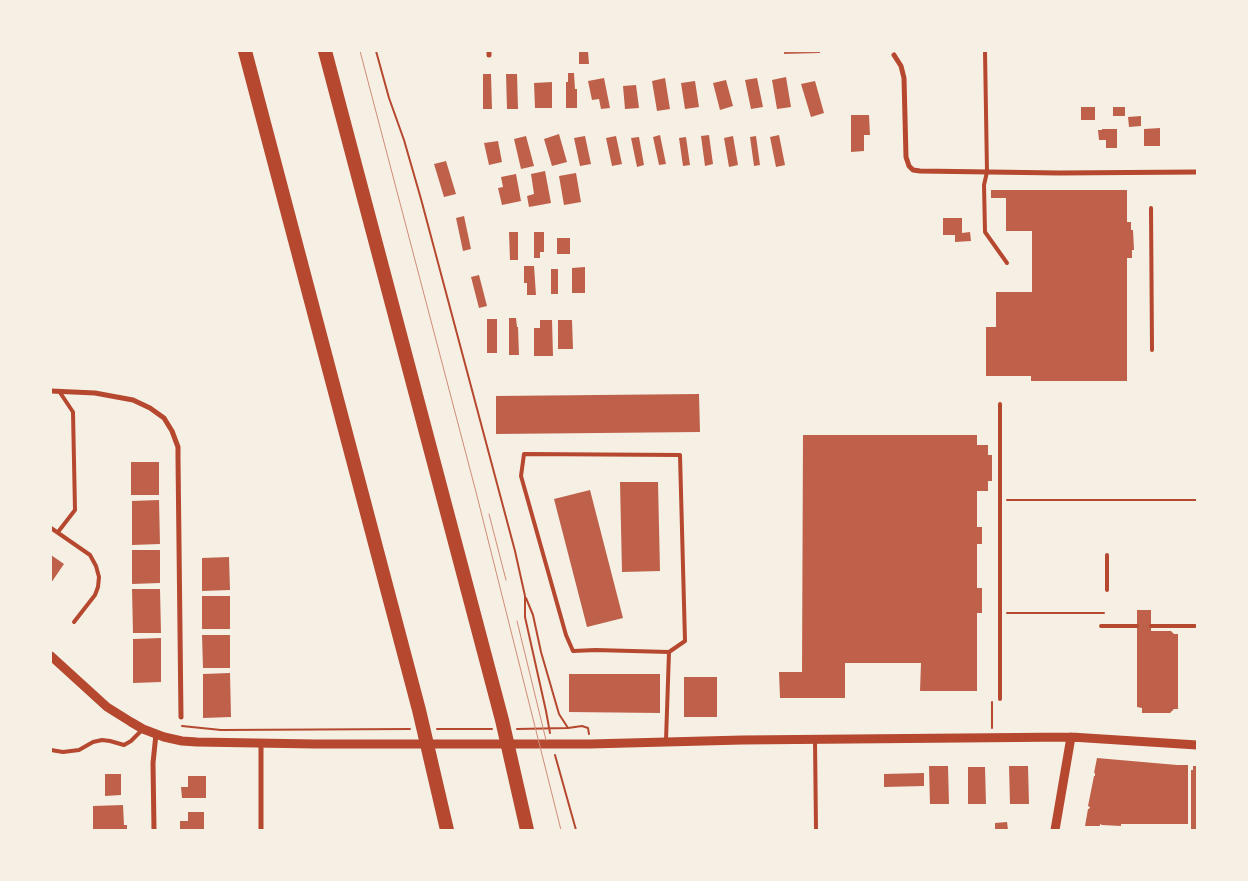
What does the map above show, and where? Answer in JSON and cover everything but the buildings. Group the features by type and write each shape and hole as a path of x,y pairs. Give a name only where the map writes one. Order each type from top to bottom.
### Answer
{"highway":[{"path":"245,51 419,710 447,830"},
{"path":"325,51 502,720 527,830"}],"street":[{"path":"894,55 901,66 904,78 906,157 909,166 914,170 1197,172"},
{"path":"51,391 94,392 133,400 150,408 164,418 172,431 178,447 181,717"},
{"path":"51,656 107,707 143,729 182,741 261,744 590,744 742,740 1071,737 1197,745"},
{"path":"154,830 153,763 156,734"},
{"path":"1055,830 1071,737"},
{"path":"261,744 261,830"}],"lane":[{"path":"985,51 987,172 984,185 985,232 1007,263"},
{"path":"1151,208 1152,350"},
{"path":"58,532 75,510 73,412 59,391"},
{"path":"1000,404 1000,699"},
{"path":"524,454 680,455 685,641 669,652 574,651 566,635 521,476 524,454"},
{"path":"51,528 90,555 99,577 95,595 74,622"},
{"path":"1106,555 1107,590"},
{"path":"1100,626 1137,626"},
{"path":"1151,626 1195,626"},
{"path":"666,743 669,652"},
{"path":"51,750 63,752 79,750 93,742 102,740 124,745 143,729"},
{"path":"815,740 816,830"}],"path":[{"path":"376,51 432,238 513,543 525,596 533,615 558,714 568,728"},
{"path":"1000,500 1197,500"},
{"path":"525,596 524,617 550,733"},
{"path":"1000,613 1104,613"},
{"path":"992,702 992,737"},
{"path":"181,726 215,729 416,729"},
{"path":"516,729 582,726 588,728 590,744"},
{"path":"435,729 499,729"},
{"path":"554,750 576,830"}],"tram line":[{"path":"360,51 476,492 561,830"},
{"path":"489,514 506,580"},
{"path":"517,621 546,740"}]}
